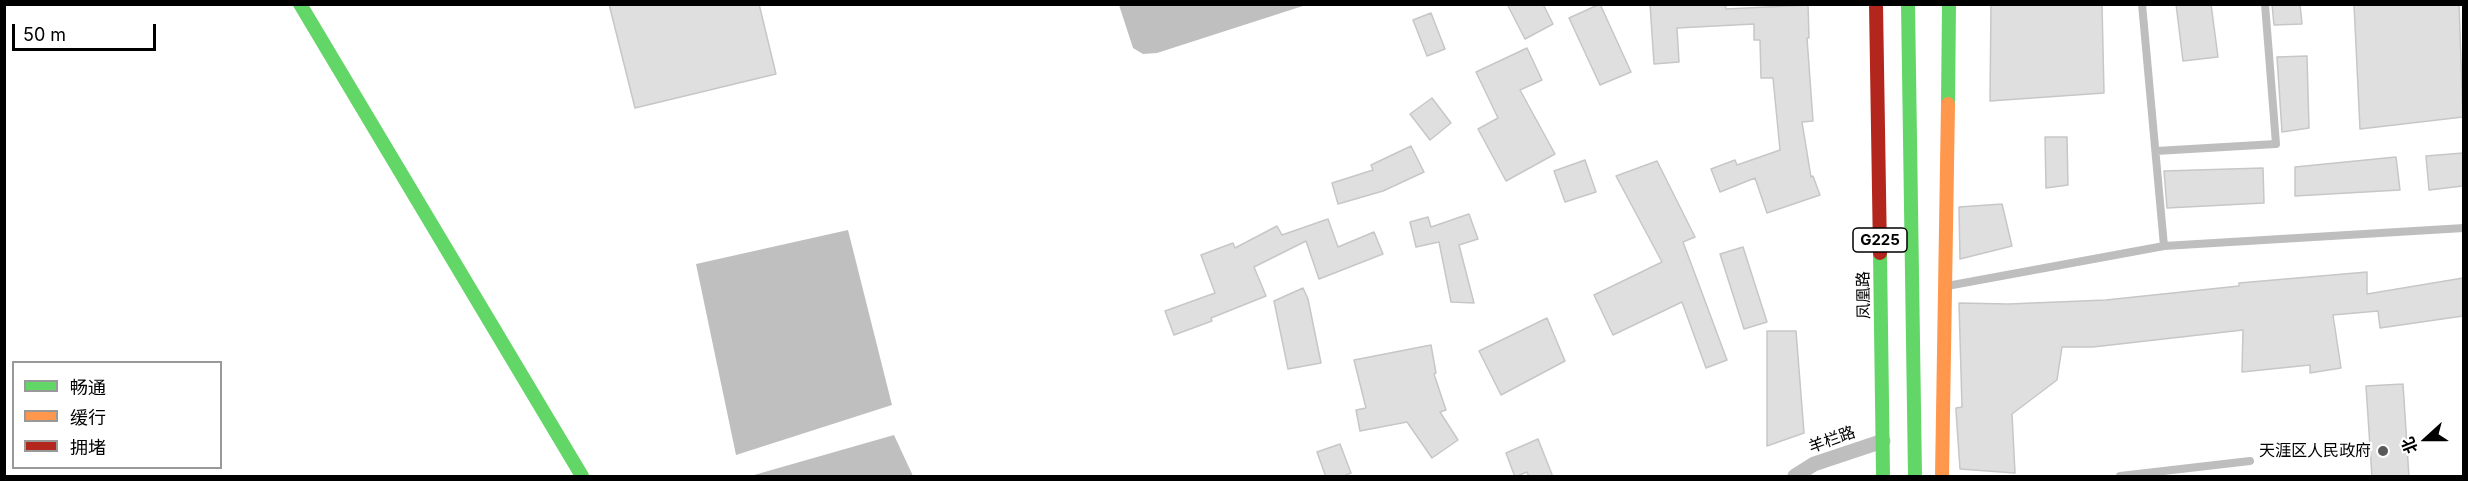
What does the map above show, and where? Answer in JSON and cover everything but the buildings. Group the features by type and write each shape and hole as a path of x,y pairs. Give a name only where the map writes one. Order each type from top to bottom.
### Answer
{"main road":[{"path":"300,4 582,477"},
{"name":"凤凰路","path":"1876,4 1883,477"},
{"name":"G225","path":"1908,4 1915,477"},
{"path":"1942,477 1949,4"}],"street":[{"name":"羊栏路","path":"1795,477 1814,464 1883,441"}],"lane":[{"path":"2142,4 2164,246"},
{"path":"2156,151 2277,144 2265,4"},
{"path":"1945,286 2164,246 2463,228"},
{"path":"2120,477 2250,461"}],"shaded area":[{"path":"1119,4 1306,5 1157,53 1143,54 1133,48"},
{"path":"848,230 892,405 736,455 696,264"},
{"path":"894,435 913,476 754,476 754,475"}],"traffic: fast":[{"path":"300,4 582,476"},
{"path":"1908,4 1915,476"},
{"path":"1948,104 1949,4"},
{"path":"1880,253 1883,476"}],"traffic: slow":[{"path":"1942,476 1948,104"}],"traffic: jam":[{"path":"1876,4 1880,253"}],"place":[{"name":"天涯区人民政府","path":"2383,451"}]}
